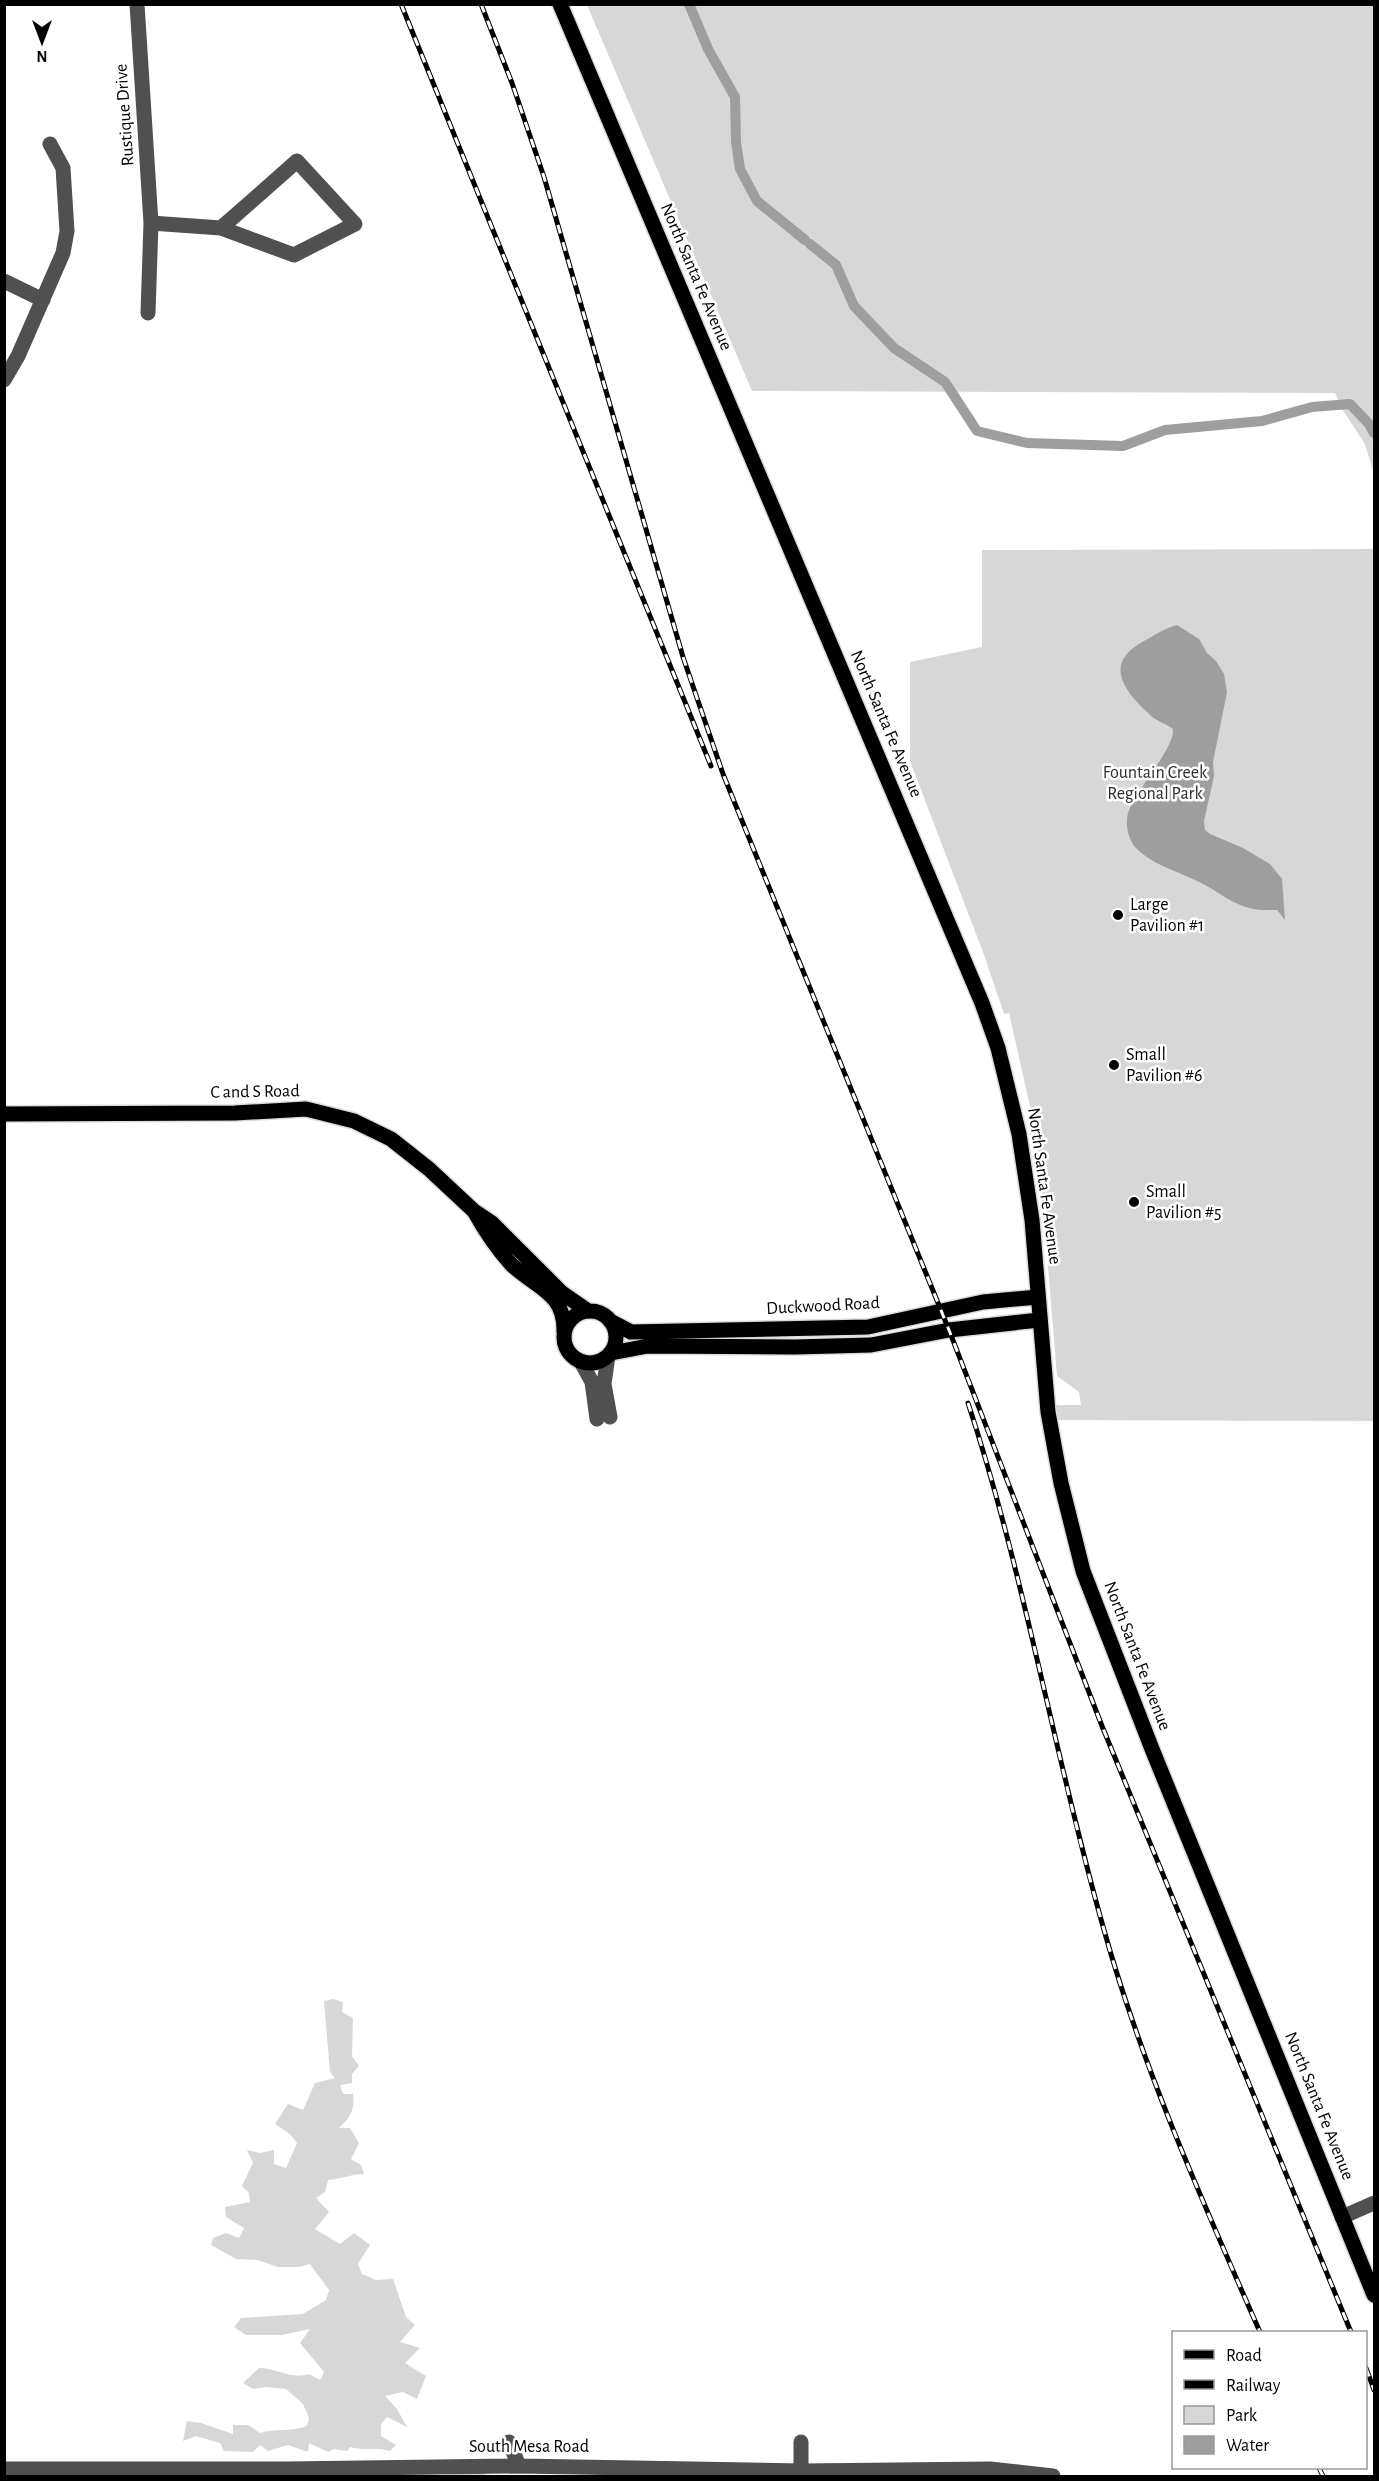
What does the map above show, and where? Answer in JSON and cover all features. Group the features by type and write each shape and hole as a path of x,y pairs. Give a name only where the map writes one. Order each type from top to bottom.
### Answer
{"main road":[{"name":"North Santa Fe Avenue","path":"560,4 982,1003 998,1048 1019,1134 1032,1220 1048,1412 1061,1483 1083,1571 1148,1738 1374,2295"},
{"name":"C and S Road","path":"4,1114 235,1113 306,1109 354,1121 391,1139 429,1168 474,1211 492,1222 562,1293 588,1311"},
{"name":"C and S Road","path":"474,1211 485,1232 511,1264 556,1299 564,1319 564,1332"},
{"name":"Duckwood Road","path":"610,1321 631,1332 868,1327 983,1302 1038,1297"},
{"path":"609,1355 616,1336 610,1321 596,1312 588,1311 572,1317 564,1332 566,1349 571,1356 581,1362 596,1363 609,1355 648,1346 871,1345 949,1329 1040,1320"}],"street":[{"name":"Rustique Drive","path":"137,4 151,223 148,313"},
{"path":"4,380 63,253 67,231 63,168 50,144"},
{"path":"151,223 220,228 294,255 355,224 297,160 220,228"},
{"path":"4,281 43,300"},
{"path":"581,1362 592,1382 604,1418 604,1384 609,1355"},
{"path":"1342,2217 1374,2203"},
{"path":"508,2442 519,2466"},
{"path":"801,2442 801,2474"},
{"name":"South Mesa Road","path":"4,2469 519,2466 801,2474 990,2469 1053,2476"}],"green space":[{"path":"587,5 1374,5 1374,474 1365,444 1342,409 1335,393 752,391"},
{"name":"Fountain Creek Regional Park","path":"1374,549 1374,1421 1058,1420 1055,1405 1081,1405 1079,1392 1057,1376 1041,1181 1032,1115 1009,1013 1004,1014 983,952 910,761 910,662 982,647 982,550"},
{"path":"333,1999 343,2002 342,2012 353,2018 352,2056 359,2066 352,2074 352,2083 340,2085 343,2094 353,2094 353,2108 347,2120 339,2128 350,2128 359,2143 351,2159 361,2165 364,2174 328,2180 325,2192 316,2198 329,2212 315,2229 340,2244 354,2233 370,2245 358,2264 362,2274 376,2280 393,2279 406,2317 415,2325 400,2342 420,2348 405,2363 426,2376 417,2399 403,2392 385,2396 397,2409 407,2427 387,2417 381,2424 381,2436 396,2445 390,2451 350,2447 347,2451 334,2449 328,2452 309,2443 308,2452 288,2445 268,2451 260,2445 253,2452 224,2451 220,2443 196,2436 183,2441 187,2421 201,2423 233,2434 233,2425 248,2425 260,2433 307,2426 309,2418 303,2404 286,2389 266,2387 253,2389 243,2383 259,2368 296,2376 309,2374 320,2380 324,2372 300,2343 310,2329 282,2335 246,2335 234,2327 241,2318 303,2314 326,2300 329,2290 310,2264 299,2267 278,2267 257,2260 236,2259 211,2245 213,2238 226,2233 239,2238 244,2228 226,2217 225,2207 250,2202 249,2193 242,2186 253,2163 247,2150 260,2153 274,2150 274,2164 286,2168 297,2143 290,2134 275,2124 288,2104 303,2110 315,2083 335,2078 330,2072 324,2001"},
{"path":"483,2472 486,2476 429,2476"},
{"path":"261,2474 429,2476 236,2476"}],"water":[{"path":"1177,625 1199,639 1207,653 1216,661 1224,674 1227,692 1213,762 1214,776 1204,821 1205,830 1270,864 1282,879 1285,920 1277,910 1258,910 1241,905 1151,860 1136,848 1129,836 1127,822 1132,803 1162,758 1172,737 1173,729 1152,716 1131,696 1121,677 1121,667 1131,649"}],"waterway":[{"path":"689,4 708,49 735,97 736,142 740,169 757,201 805,240"},
{"path":"810,244 836,265 854,306 894,348 945,382 977,431 1027,443 1123,446 1165,430 1262,421 1312,407 1350,404 1369,424 1374,433"}],"railway":[{"path":"401,4 711,766"},
{"path":"481,4 512,83 544,177 683,657 723,774 949,1330 1102,1726 1351,2331"},
{"path":"968,1403 1006,1534 1086,1864 1120,1982 1175,2134 1260,2331"},
{"path":"1367,2371 1374,2390"},
{"path":"1320,2469 1323,2476"}],"place":[{"name":"Large Pavilion #1","path":"1118,915"},
{"name":"Small Pavilion #6","path":"1114,1065"},
{"name":"Small Pavilion #5","path":"1134,1202"}]}
